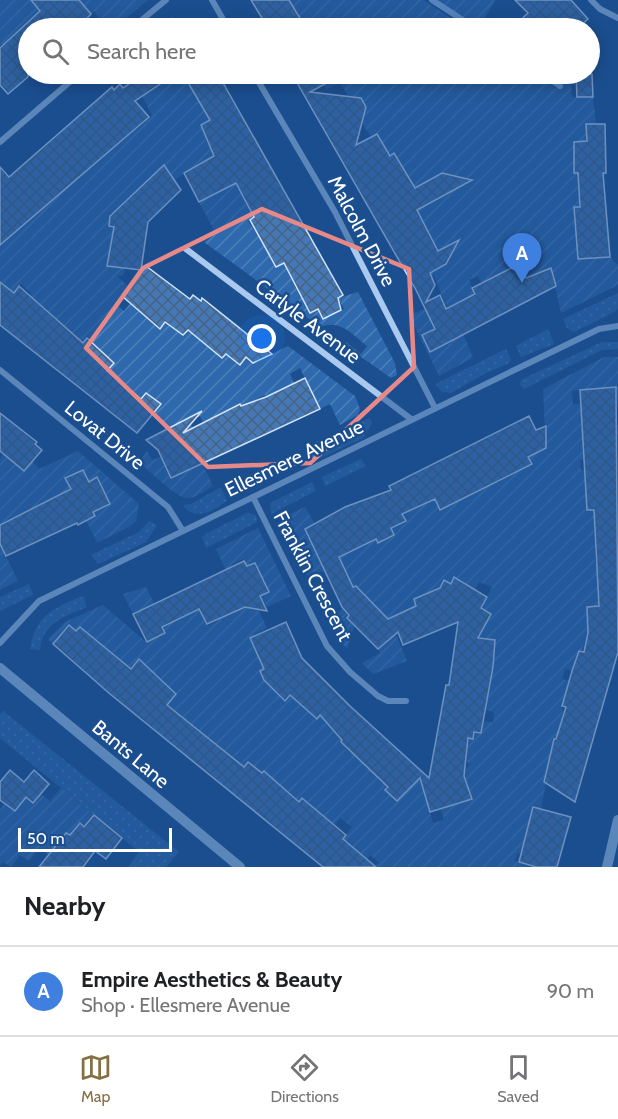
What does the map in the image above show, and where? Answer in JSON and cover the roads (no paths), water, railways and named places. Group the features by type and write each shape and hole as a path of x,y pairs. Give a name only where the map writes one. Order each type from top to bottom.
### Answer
{"street":[{"path":"144,18 166,0"},
{"path":"212,0 222,18"},
{"path":"591,0 600,9 618,18"},
{"path":"0,142 67,84"},
{"name":"Malcolm Drive","path":"260,84 335,212 435,408"},
{"name":"Carlyle Avenue","path":"186,249 411,419"},
{"name":"Ellesmere Avenue","path":"0,643 39,601 599,329 618,326"},
{"name":"Lovat Drive","path":"0,370 168,507 183,531"},
{"name":"Franklin Crescent","path":"253,497 327,646 350,672 378,696 388,701 406,701"},
{"name":"Bants Lane","path":"0,668 240,867"},
{"path":"607,867 618,820"}],"waterway":[{"path":"432,0 460,18"}],"place":[{"name":"Empire Aesthetics & Beauty","path":"522,283"}]}
